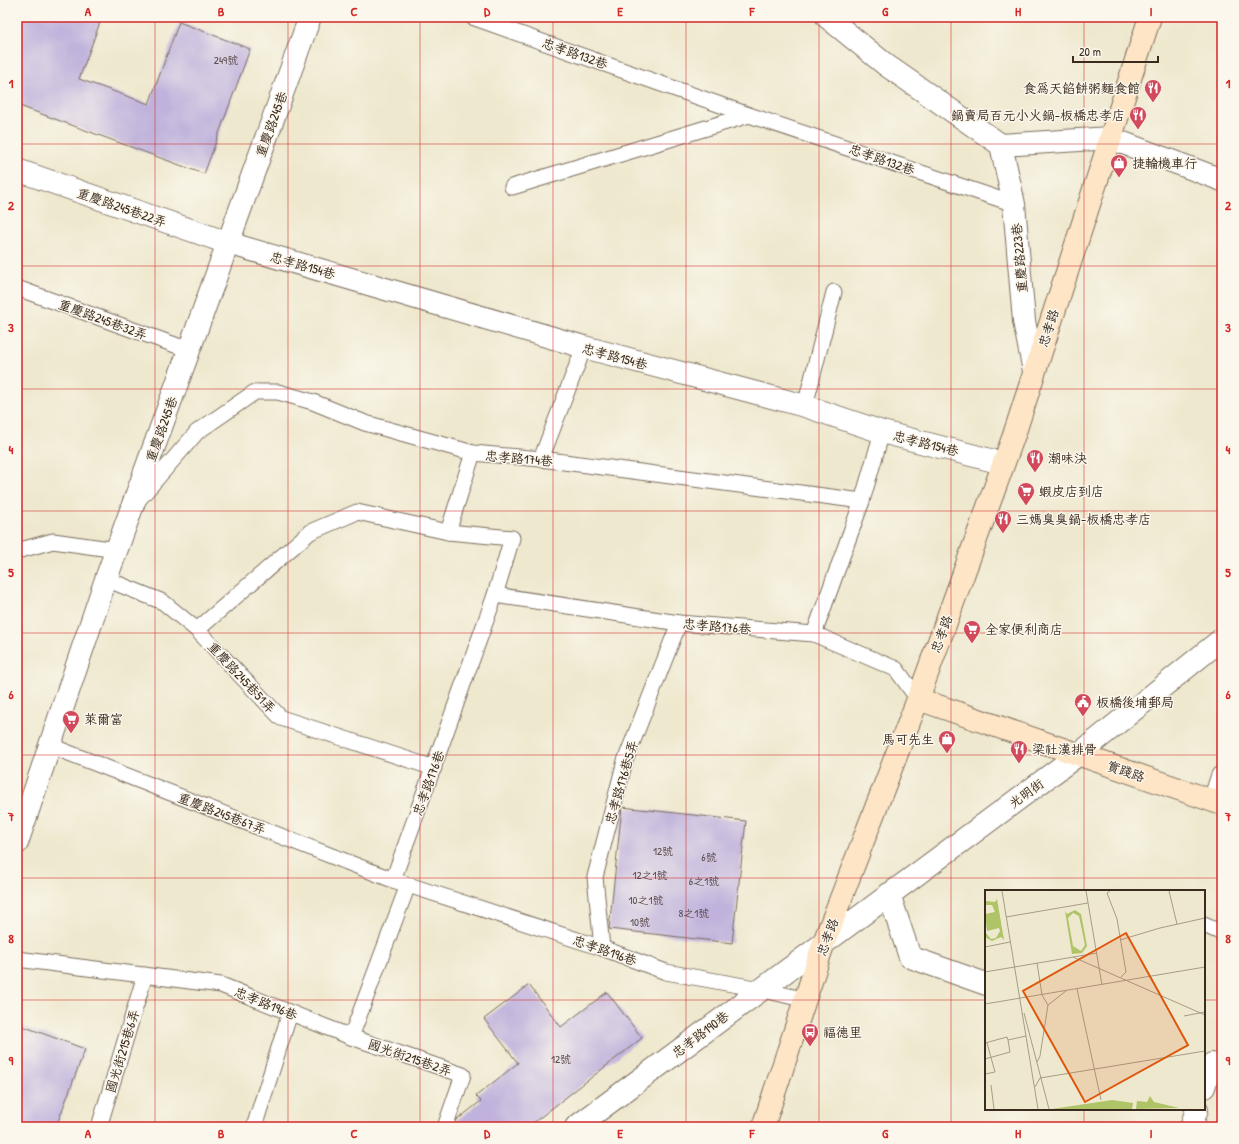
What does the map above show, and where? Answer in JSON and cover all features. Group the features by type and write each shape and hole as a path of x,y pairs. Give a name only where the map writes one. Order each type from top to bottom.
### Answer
{"street":[{"name":"重慶路245巷","path":"17,843 51,746 106,579 310,17"},
{"path":"827,17 886,65 1001,145 1110,138 1222,180"},
{"name":"忠孝路","path":"763,1127 824,942 918,699 1002,463 1014,435 1150,17"},
{"name":"重慶路223巷","path":"1001,145 1014,204 1024,321 1034,371"},
{"name":"重慶路245巷22弄","path":"17,170 228,243"},
{"name":"忠孝路154巷","path":"228,243 584,347 805,406 882,432 1002,463"},
{"name":"光明街","path":"824,942 1079,754 1222,639"},
{"name":"實踐路","path":"918,699 1218,803"},
{"path":"1218,803 1222,777"},
{"path":"889,894 910,957 985,984"},
{"name":"忠孝路190巷","path":"576,1127 824,942"},
{"path":"1205,1084 1213,1064"},
{"path":"1190,1127 1197,1110"}],"lane":[{"name":"忠孝路132巷","path":"472,17 749,115 1014,204"},
{"path":"512,186 749,115"},
{"name":"重慶路245巷32弄","path":"17,288 189,350"},
{"path":"805,406 834,292"},
{"path":"541,459 584,347"},
{"name":"忠孝路174巷","path":"133,506 197,432 255,392 278,392 313,402 365,423 473,453 541,459 862,501"},
{"path":"814,634 862,501 882,432"},
{"path":"197,630 310,532 357,512 448,532 473,453"},
{"name":"忠孝路176巷","path":"393,880 495,595 512,538 448,532"},
{"path":"17,552 53,541 117,550"},
{"name":"重慶路245巷51弄","path":"106,579 163,602 197,630 281,718 434,768"},
{"name":"忠孝路176巷","path":"495,595 679,623 814,634 896,669 918,699"},
{"name":"忠孝路176巷5弄","path":"602,948 595,877 625,761 679,623"},
{"name":"重慶路245巷67弄","path":"51,746 393,880"},
{"name":"忠孝路196巷","path":"393,880 602,948 666,972 760,989 806,1000"},
{"path":"351,1037 408,885"},
{"path":"1205,925 1222,933"},
{"name":"忠孝路196巷","path":"17,959 221,986 351,1037"},
{"name":"國光街215巷6弄","path":"100,1127 145,975"},
{"path":"254,1127 290,1013"},
{"name":"國光街215巷2弄","path":"351,1037 463,1075 445,1127"}],"building":[{"path":"17,17 102,17 79,79 149,104 179,22 250,49 204,174 17,105"},
{"path":"622,807 746,821 732,943 609,929"},
{"path":"529,985 561,1027 607,992 642,1038 528,1127 456,1127 453,1123 481,1101 476,1096 518,1063 484,1019"},
{"path":"17,1024 85,1049 56,1127 17,1127"}],"place":[{"name":"食為天餡餅粥麵食館","path":"1153,103"},
{"name":"鍋賣局百元小火鍋-板橋忠孝店","path":"1138,130"},
{"name":"捷輪機車行","path":"1119,178"},
{"name":"潮味決","path":"1035,473"},
{"name":"蝦皮店到店","path":"1026,506"},
{"name":"三媽臭臭鍋-板橋忠孝店","path":"1003,534"},
{"name":"全家便利商店","path":"972,644"},
{"name":"板橋後埔郵局","path":"1083,717"},
{"name":"萊爾富","path":"71,734"},
{"name":"馬可先生","path":"947,754"},
{"name":"梁社漢排骨","path":"1019,764"},
{"name":"福德里","path":"810,1047"}]}
